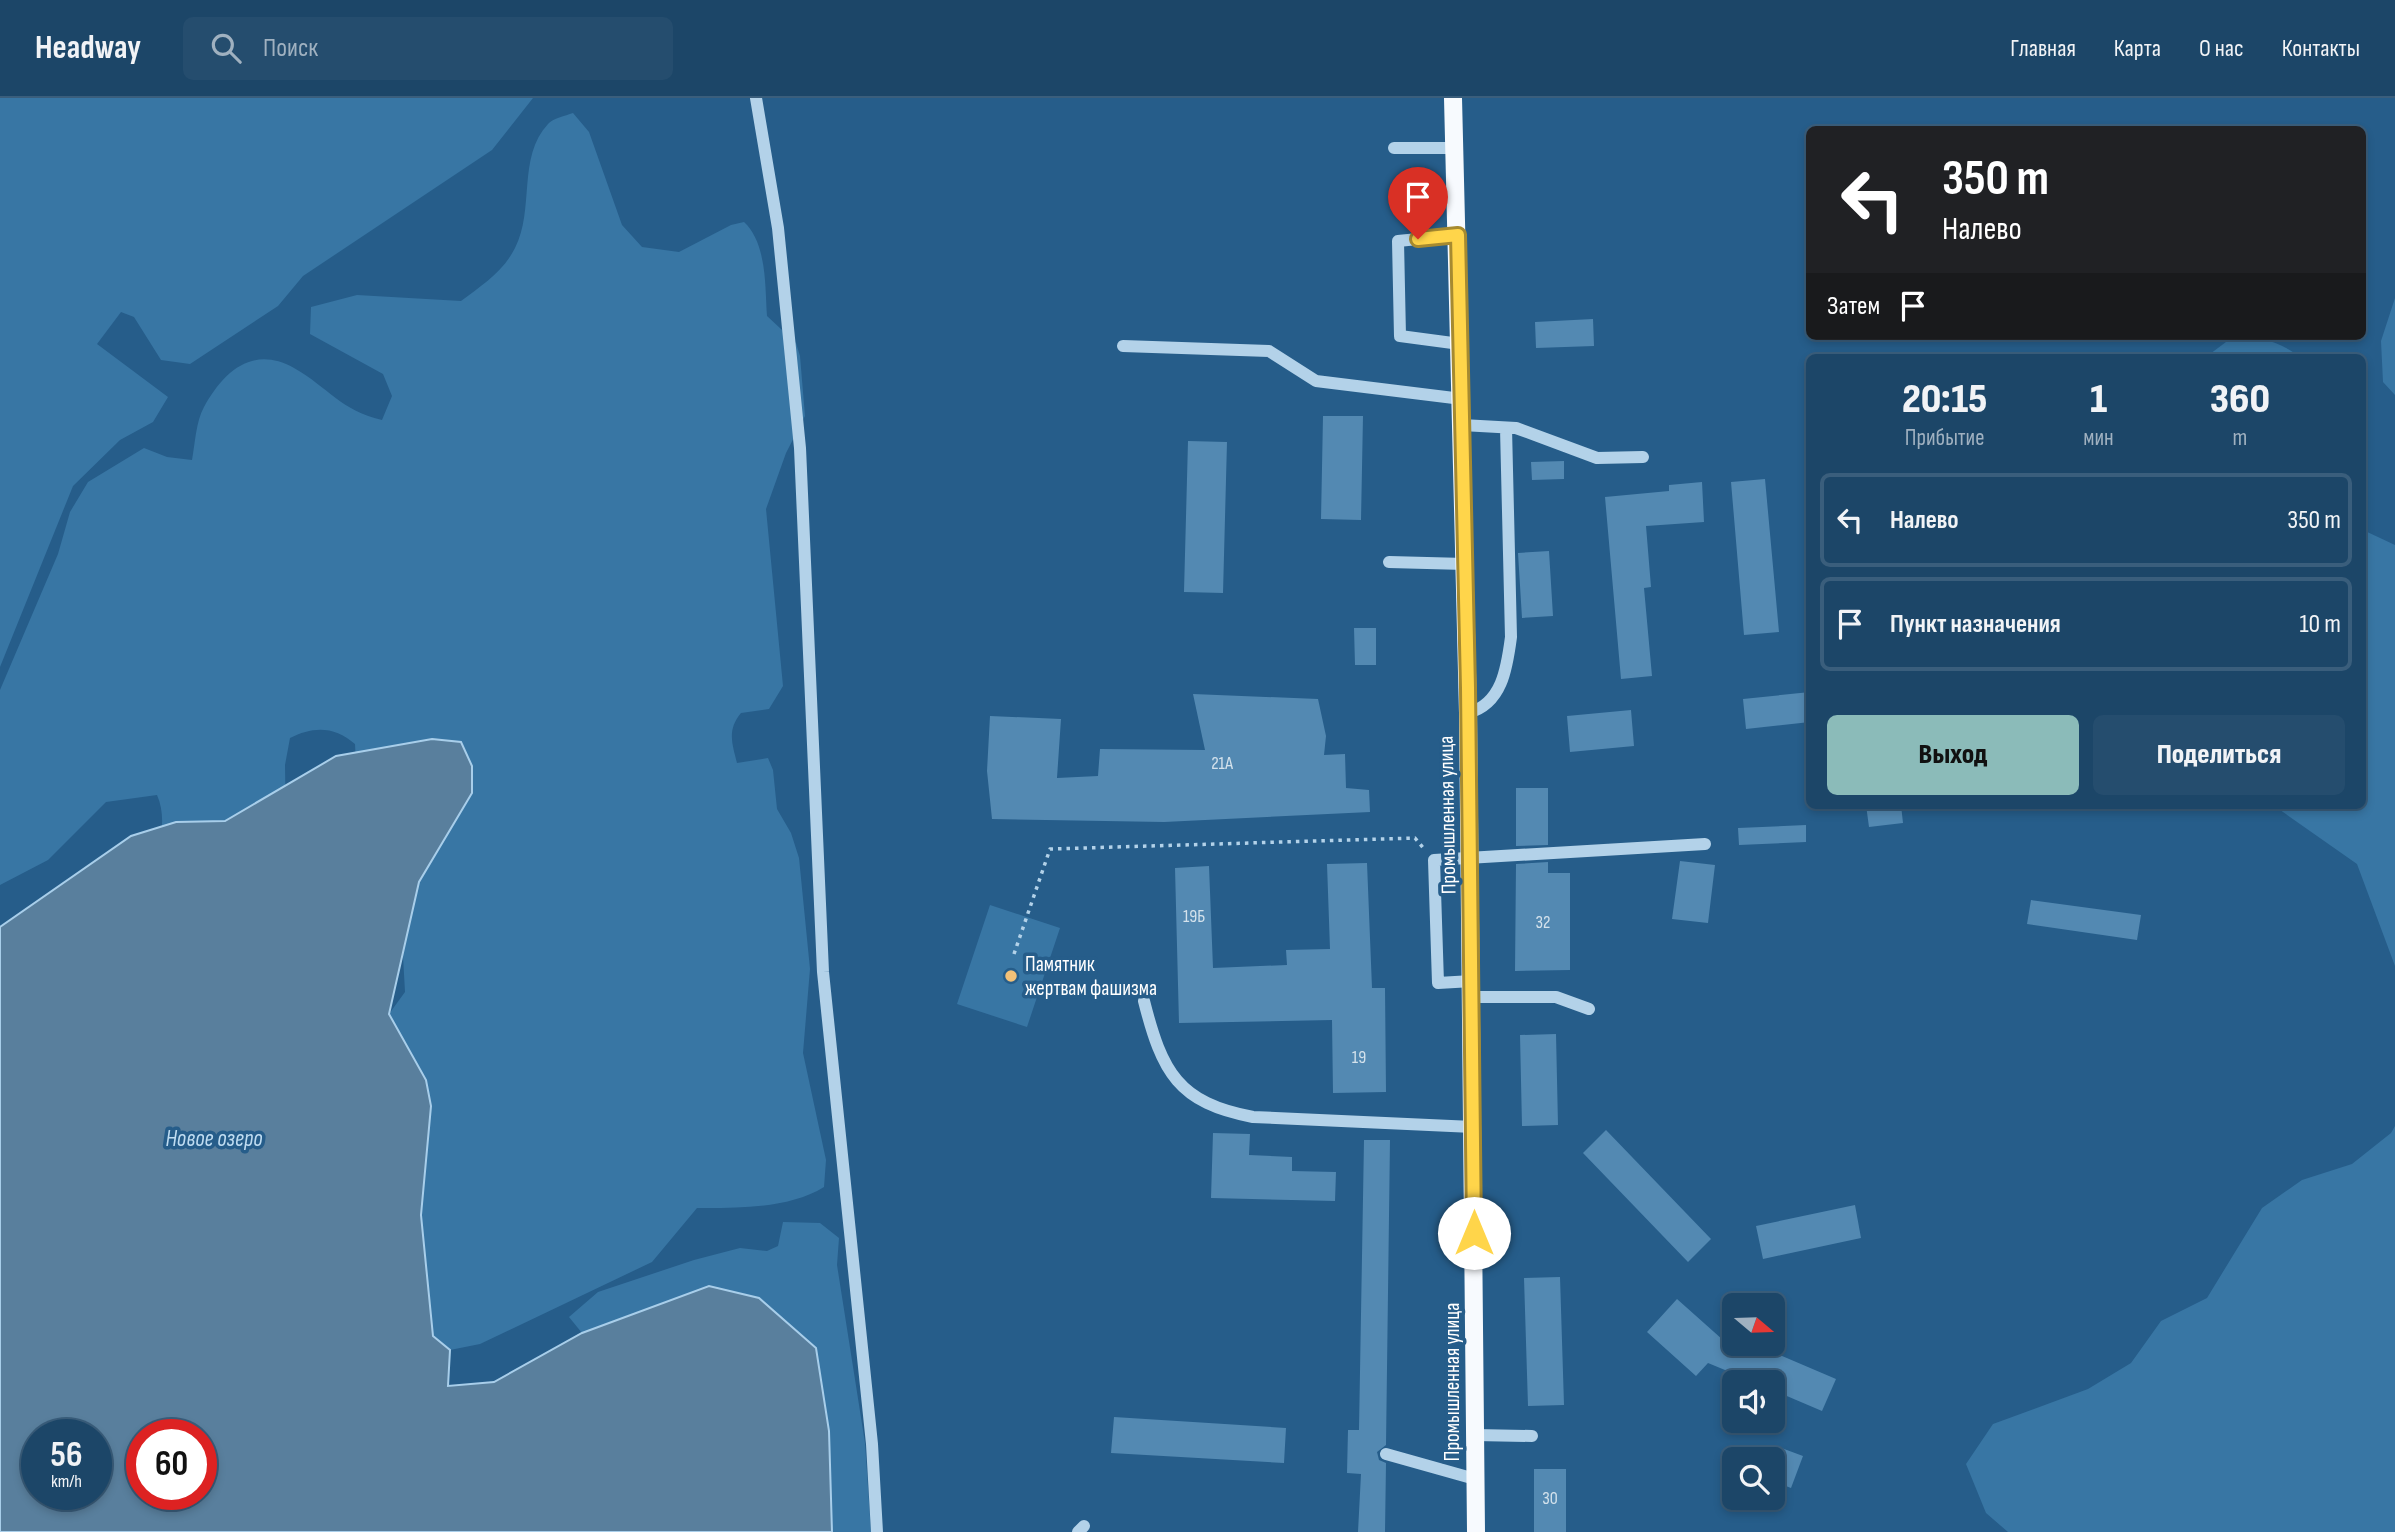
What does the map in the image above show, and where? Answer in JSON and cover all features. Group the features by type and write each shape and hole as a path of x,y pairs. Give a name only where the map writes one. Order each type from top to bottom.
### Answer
{"main road":[{"name":"Промышленная улица","path":"1453,98 1471,858 1476,1532"}],"lane":[{"path":"756,98 778,228 800,448 823,972 872,1444 877,1532"},
{"path":"1394,148 1455,148"},
{"path":"1458,235 1398,241 1399,309 1400,336 1460,344"},
{"path":"1123,346 1269,351 1316,381 1462,399"},
{"path":"1462,425 1506,428 1597,458 1643,457"},
{"path":"1468,713 1482,709 1499,690 1509,657 1511,637 1506,428"},
{"path":"1389,562 1465,564"},
{"path":"1589,1009 1556,997 1438,983 1434,860 1704,844"},
{"path":"1144,1001 1155,1044 1175,1078 1193,1098 1219,1111 1253,1117 1473,1126"},
{"path":"1475,1435 1532,1436"},
{"path":"1386,1454 1475,1479"}],"path":[{"path":"1014,954 1050,849 1415,838 1434,860"}],"shaded area":[{"path":"0,98 533,98 492,150 303,276 278,306 190,364 161,360 134,317 121,312 97,344 168,397 153,422 120,440 73,486 0,667"},
{"path":"573,113 589,132 622,225 642,247 679,252 731,225 744,222 752,231 761,253 767,316 796,343 800,356 805,416 786,453 766,509 783,686 769,709 741,713 734,725 732,737 737,763 768,758 773,770 777,809 791,833 799,858 810,969 803,1053 826,1160 824,1187 795,1200 762,1206 697,1208 652,1262 480,1344 450,1350 433,1336 421,1215 431,1106 426,1080 389,1014 405,992 403,956 388,934 357,784 355,744 340,734 324,730 307,731 290,738 285,765 286,836 148,889 162,830 161,806 157,795 106,802 48,860 0,885 0,690 58,554 70,512 88,482 144,448 167,457 192,460 199,419 212,394 230,373 253,361 265,359 294,368 355,410 382,420 392,396 383,374 310,334 311,307 357,295 461,301 491,278 510,257 521,233 529,168 539,137 550,122"},
{"path":"2395,298 2395,395 2383,382 2381,341"},
{"path":"2229,340 2265,340 2296,354 2210,354"},
{"path":"2366,531 2395,545 2395,966 2357,864 2279,809 2366,809"},
{"path":"990,905 1060,928 1027,1027 957,1004"},
{"path":"2395,1126 2395,1532 2008,1532 1986,1513 1966,1464 1993,1424 2088,1389 2131,1363 2161,1321 2207,1298 2262,1208 2302,1180 2352,1164 2391,1133"},
{"path":"783,1222 820,1223 839,1238 837,1265 865,1443 871,1532 832,1532 829,1431 816,1348 709,1286 582,1333 569,1317 598,1292 694,1260 740,1248 767,1251 778,1246"}],"water":[{"name":"Новое озеро","path":"432,739 461,742 472,766 472,793 419,882 389,1014 426,1080 431,1106 421,1215 433,1336 450,1350 448,1386 494,1382 582,1333 709,1286 759,1298 816,1348 829,1431 832,1532 0,1532 0,927 131,836 176,822 225,821 336,756"}],"building":[{"path":"1593,319 1594,346 1536,348 1535,322"},
{"path":"1323,416 1363,416 1361,520 1321,519"},
{"path":"1188,441 1227,442 1223,593 1184,592"},
{"path":"1564,461 1564,479 1532,480 1531,462"},
{"path":"1765,479 1779,632 1744,635 1731,482"},
{"path":"1702,482 1704,522 1646,526 1651,587 1644,588 1652,676 1621,679 1605,497 1669,491 1669,485"},
{"path":"1549,551 1553,616 1522,618 1518,553"},
{"path":"1354,628 1376,628 1376,665 1355,665"},
{"path":"1806,692 1806,722 1746,729 1743,699"},
{"path":"1193,694 1318,699 1326,736 1324,755 1345,754 1346,788 1369,790 1370,812 1164,822 992,819 987,771 990,716 1061,719 1057,778 1098,776 1100,749 1205,750"},
{"path":"1631,710 1634,746 1570,752 1567,716"},
{"path":"1516,788 1548,788 1548,845 1516,846"},
{"path":"1867,809 1901,809 1903,823 1869,827"},
{"path":"1806,825 1806,842 1739,845 1738,828"},
{"path":"1680,861 1715,865 1708,923 1672,919"},
{"path":"1548,862 1548,873 1570,873 1570,970 1515,971 1516,864"},
{"path":"1367,863 1372,988 1385,988 1386,1092 1333,1093 1332,1020 1179,1023 1175,868 1209,866 1213,968 1287,965 1286,950 1330,949 1327,864"},
{"path":"2031,900 2141,915 2137,940 2027,924"},
{"path":"1556,1034 1558,1125 1522,1126 1520,1035"},
{"path":"1606,1130 1711,1239 1688,1262 1583,1153"},
{"path":"1213,1133 1250,1134 1249,1155 1292,1157 1292,1171 1336,1172 1335,1201 1211,1198"},
{"path":"1364,1140 1390,1140 1386,1445 1377,1452 1379,1460 1386,1463 1385,1532 1358,1532 1361,1474 1347,1473 1348,1430 1359,1430"},
{"path":"1855,1205 1861,1238 1763,1259 1756,1226"},
{"path":"1560,1277 1564,1405 1528,1406 1524,1278"},
{"path":"1677,1299 1722,1339 1722,1356 1782,1356 1836,1379 1822,1411 1785,1395 1785,1370 1725,1370 1708,1363 1696,1376 1647,1332"},
{"path":"1114,1417 1286,1428 1284,1463 1111,1453"},
{"path":"1785,1449 1803,1456 1791,1488 1785,1486"},
{"path":"1534,1469 1566,1469 1566,1532 1534,1532"}],"place":[{"name":"Памятник жертвам фашизма","path":"1011,976"}],"route":[{"path":"1418,239 1458,235 1468,688 1474,1233"}]}
